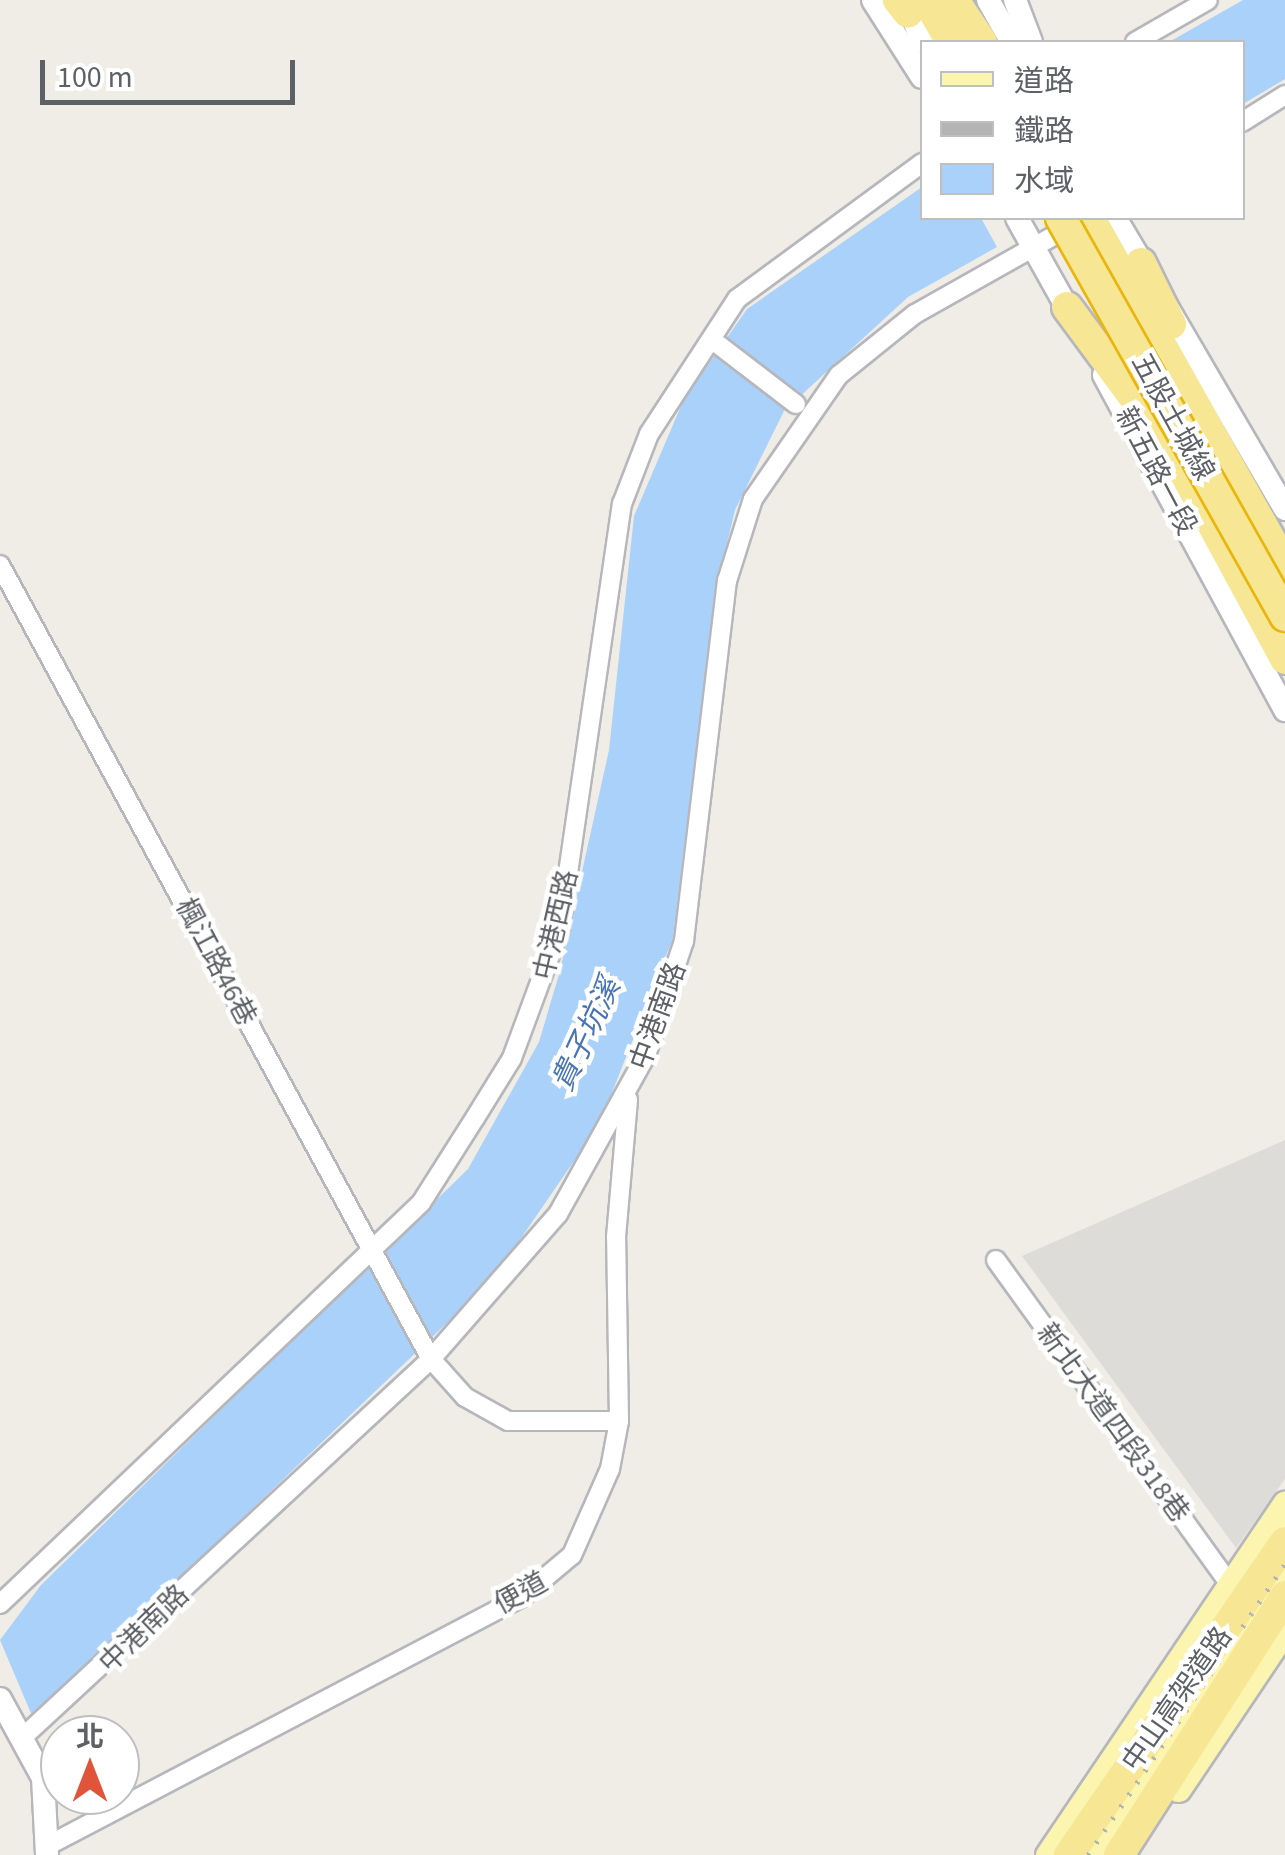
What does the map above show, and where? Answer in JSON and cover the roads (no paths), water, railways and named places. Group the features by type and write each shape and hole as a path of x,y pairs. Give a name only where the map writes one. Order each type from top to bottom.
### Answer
{"highway":[{"path":"952,0 971,40"},
{"path":"952,0 981,40"},
{"path":"975,0 998,40"},
{"path":"910,3 949,40"},
{"name":"五股土城線","path":"1061,220 1273,615"},
{"name":"五股土城線","path":"1089,220 1285,566"},
{"path":"1142,263 1285,538"},
{"path":"1067,308 1170,446 1273,615 1285,658"},
{"name":"中山高架道路","path":"1069,1855 1285,1542"},
{"name":"中山高架道路","path":"1119,1855 1237,1665 1285,1596"},
{"path":"1084,1855 1208,1653"},
{"path":"1096,1855 1237,1665"}],"main road":[{"path":"873,0 920,73"},
{"path":"988,0 1011,40"},
{"path":"1015,0 1029,40"},
{"path":"910,3 922,40"},
{"path":"1116,220 1285,509"},
{"name":"新五路一段","path":"1026,233 1285,710"},
{"path":"1048,1855 1285,1503"},
{"path":"1096,1855 1285,1571"},
{"path":"1134,1855 1285,1630"},
{"path":"0,1699 19,1734"},
{"name":"便道","path":"19,1734 43,1778 46,1851"}],"street":[{"path":"1138,40 1208,0"},
{"path":"1245,120 1285,96"},
{"name":"中港西路","path":"0,1604 374,1254 430,1189 512,1058 542,988 574,851 622,504 649,434 738,299 920,164"},
{"name":"中港南路","path":"19,1734 428,1354 558,1214 630,1090 684,941 727,581 754,499 839,375 1026,233 1080,220"},
{"path":"719,345 796,404"},
{"name":"楓江路46巷","path":"0,564 428,1354 465,1397 508,1421 619,1421"},
{"name":"便道","path":"46,1851 552,1580 595,1510 619,1421 616,1237 630,1090"},
{"name":"新北大道四段318巷","path":"996,1260 1112,1433 1230,1585"}],"water":[{"path":"1243,0 1285,0 1285,79 1245,103 1245,40 1173,40"},
{"name":"貴子坑溪","path":"920,188 920,220 982,220 997,247 908,297 784,411 735,510 715,593 673,938 600,1123 493,1279 33,1718 0,1640 41,1585 468,1169 539,1042 560,971 609,750 634,516 684,399 747,309"}],"railway":[{"path":"1088,1855 1285,1564"}]}
